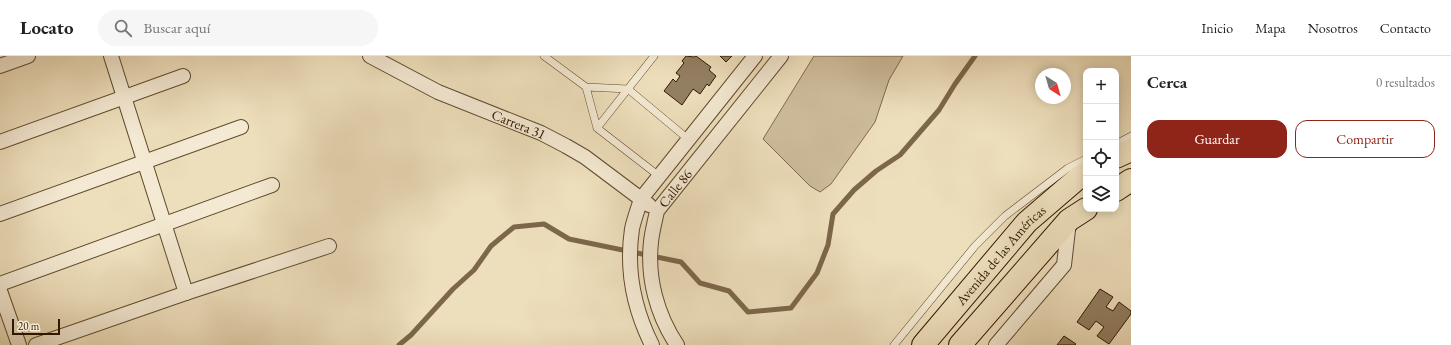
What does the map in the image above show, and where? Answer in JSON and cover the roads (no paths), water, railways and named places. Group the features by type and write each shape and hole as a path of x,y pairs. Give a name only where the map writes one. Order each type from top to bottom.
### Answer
{"main road":[{"path":"1119,156 1131,150"},
{"name":"Avenida de las Américas","path":"923,345 1027,222 1083,175"},
{"path":"1119,188 1131,180"},
{"name":"Avenida de las Américas","path":"960,345 1078,214"}],"street":[{"path":"0,66 28,56"},
{"path":"111,56 186,293"},
{"name":"Carrera 31","path":"370,56 438,92 541,133 566,146 586,157 657,211"},
{"name":"Calle 86","path":"652,345 644,330 637,311 630,274 632,227 641,199 756,56"},
{"name":"Calle 86","path":"677,345 668,331 656,302 650,272 651,241 657,211 780,56"},
{"path":"0,142 183,76"},
{"path":"0,214 241,127"},
{"path":"688,139 703,152"},
{"path":"659,176 675,189"},
{"path":"0,284 272,185"},
{"path":"996,345 1064,265 1078,214"},
{"path":"36,345 186,293 329,246"},
{"path":"0,291 19,345"}],"lane":[{"path":"544,56 586,88 628,89 688,139"},
{"path":"597,128 654,56"},
{"path":"586,88 597,128 659,176"},
{"path":"1119,142 1131,136"},
{"path":"894,345 975,246 1005,216 1068,168 1083,160"}],"waterway":[{"path":"399,345 411,335 453,289 474,270 491,246 514,227 544,224 569,239 681,262 700,283 729,291 748,312 791,308 817,273 828,245 833,214 854,190 876,171 900,155 939,110 975,56"}]}
